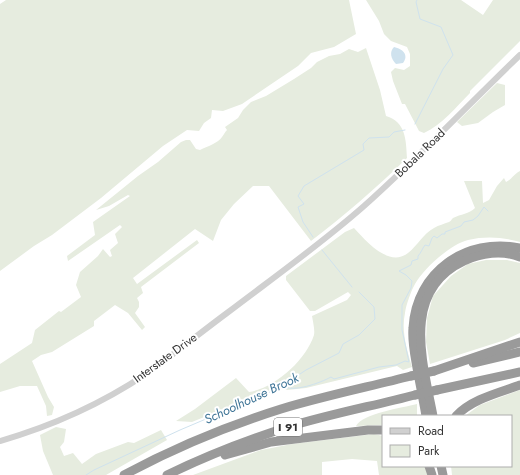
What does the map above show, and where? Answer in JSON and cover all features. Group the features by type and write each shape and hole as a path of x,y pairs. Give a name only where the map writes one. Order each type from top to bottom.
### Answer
{"highway":[{"path":"426,415 413,334 416,309 424,289 432,277 442,267 465,253 478,248 492,246 520,248"},
{"path":"433,415 424,369 420,333 422,314 429,294 437,282 447,272 469,259 495,253 520,257"},
{"path":"434,371 520,342"},
{"name":"I 91","path":"124,475 160,456 263,415 316,399 520,352"},
{"name":"I 91","path":"167,475 234,446 278,430 415,395 520,372"},
{"path":"457,415 463,408 520,385"},
{"path":"178,470 271,442 368,430 382,430"},
{"path":"434,475 440,468"}],"street":[{"name":"Bobala Road","path":"314,246 385,187 520,55"},
{"name":"Interstate Drive","path":"0,441 22,435 71,416 128,385 168,358 314,246"}],"green space":[{"path":"6,0 349,0 356,34 334,47 311,53 298,66 242,104 223,111 212,110 211,118 204,123 199,131 187,130 163,146 101,198 52,235 34,246 0,271 0,4"},
{"path":"366,0 461,0 483,15 493,0 520,0 520,41 448,115 431,130 424,133 419,131 405,104 402,104 391,72 395,68 404,70 410,66 410,54 407,47 391,41 384,34 379,21"},
{"path":"366,48 380,90 386,116 398,123 404,132 407,158 372,191 311,241 269,186 253,186 234,204 221,220 213,241 195,229 133,278 137,284 197,240 199,243 141,287 143,293 137,298 139,307 135,313 145,327 142,330 128,313 115,305 94,321 94,326 52,352 41,355 32,361 54,407 52,415 47,416 46,406 37,386 20,386 0,392 0,364 32,343 35,330 59,311 61,312 81,297 76,285 80,272 98,256 103,249 110,257 112,256 110,250 118,243 115,234 122,227 120,225 68,261 67,256 95,235 93,222 130,196 128,195 109,206 96,210 158,162 181,142 190,140 196,149 200,150 212,145 220,139 227,130 225,127 238,118 251,102 266,96 311,68 317,62 329,56 340,54 349,49 358,52"},
{"path":"497,83 505,85 505,105 478,123 462,126 457,122"},
{"path":"520,171 520,242 501,238 487,238 461,242 446,251 431,264 415,284 408,302 404,320 405,340 412,367 403,370 397,366 306,388 287,390 280,386 192,422 176,421 195,409 236,378 249,392 269,385 279,379 297,363 304,354 314,335 312,316 347,300 351,295 348,292 315,311 310,311 286,280 286,276 345,232 354,228 371,246 378,251 393,257 401,257 412,250 430,230 451,221 453,218 470,212 475,208 464,181 482,181 483,203 489,200 497,186 504,178 506,182"},
{"path":"486,260 507,260 520,263 520,333 505,340 430,364 426,342 427,318 433,296 451,276 468,264"},
{"path":"520,390 520,475 452,475 451,467 512,467 512,415 466,415 480,405"},
{"path":"417,404 417,415 382,415 382,425 356,426 360,421 374,414"},
{"path":"56,427 66,429 64,442 60,447 64,456 73,453 82,464 96,454 128,442 134,443 161,430 167,440 106,475 53,475 43,451 40,435"},
{"path":"374,434 382,436 382,467 425,467 429,475 379,475 377,461 352,459 322,462 322,475 193,475 261,450 292,444"}],"water":[{"path":"394,47 400,49 404,53 405,60 403,63 396,64 393,60 391,53"}],"waterway":[{"name":"Schoolhouse Brook","path":"415,124 443,69 453,55 441,27 420,19 416,2 417,0"},
{"name":"Schoolhouse Brook","path":"313,237 303,222 298,207 304,204 298,196 304,186 364,150 363,144 369,138 389,137 394,132 405,130"},
{"path":"282,386 287,388 299,388 331,377 334,379 379,367 396,365 405,361 409,362 402,330 402,305 411,288 412,281 399,271 411,265 412,261 418,259 418,256 425,245 429,246 434,236 437,238 442,234 445,234 445,232 461,226 464,222 473,220 478,216 484,207 488,211"},
{"name":"Schoolhouse Brook","path":"322,250 352,287"},
{"name":"Schoolhouse Brook","path":"86,475 180,430 279,388 306,370 339,353 343,344 359,335 375,319 374,307 359,292"}]}
